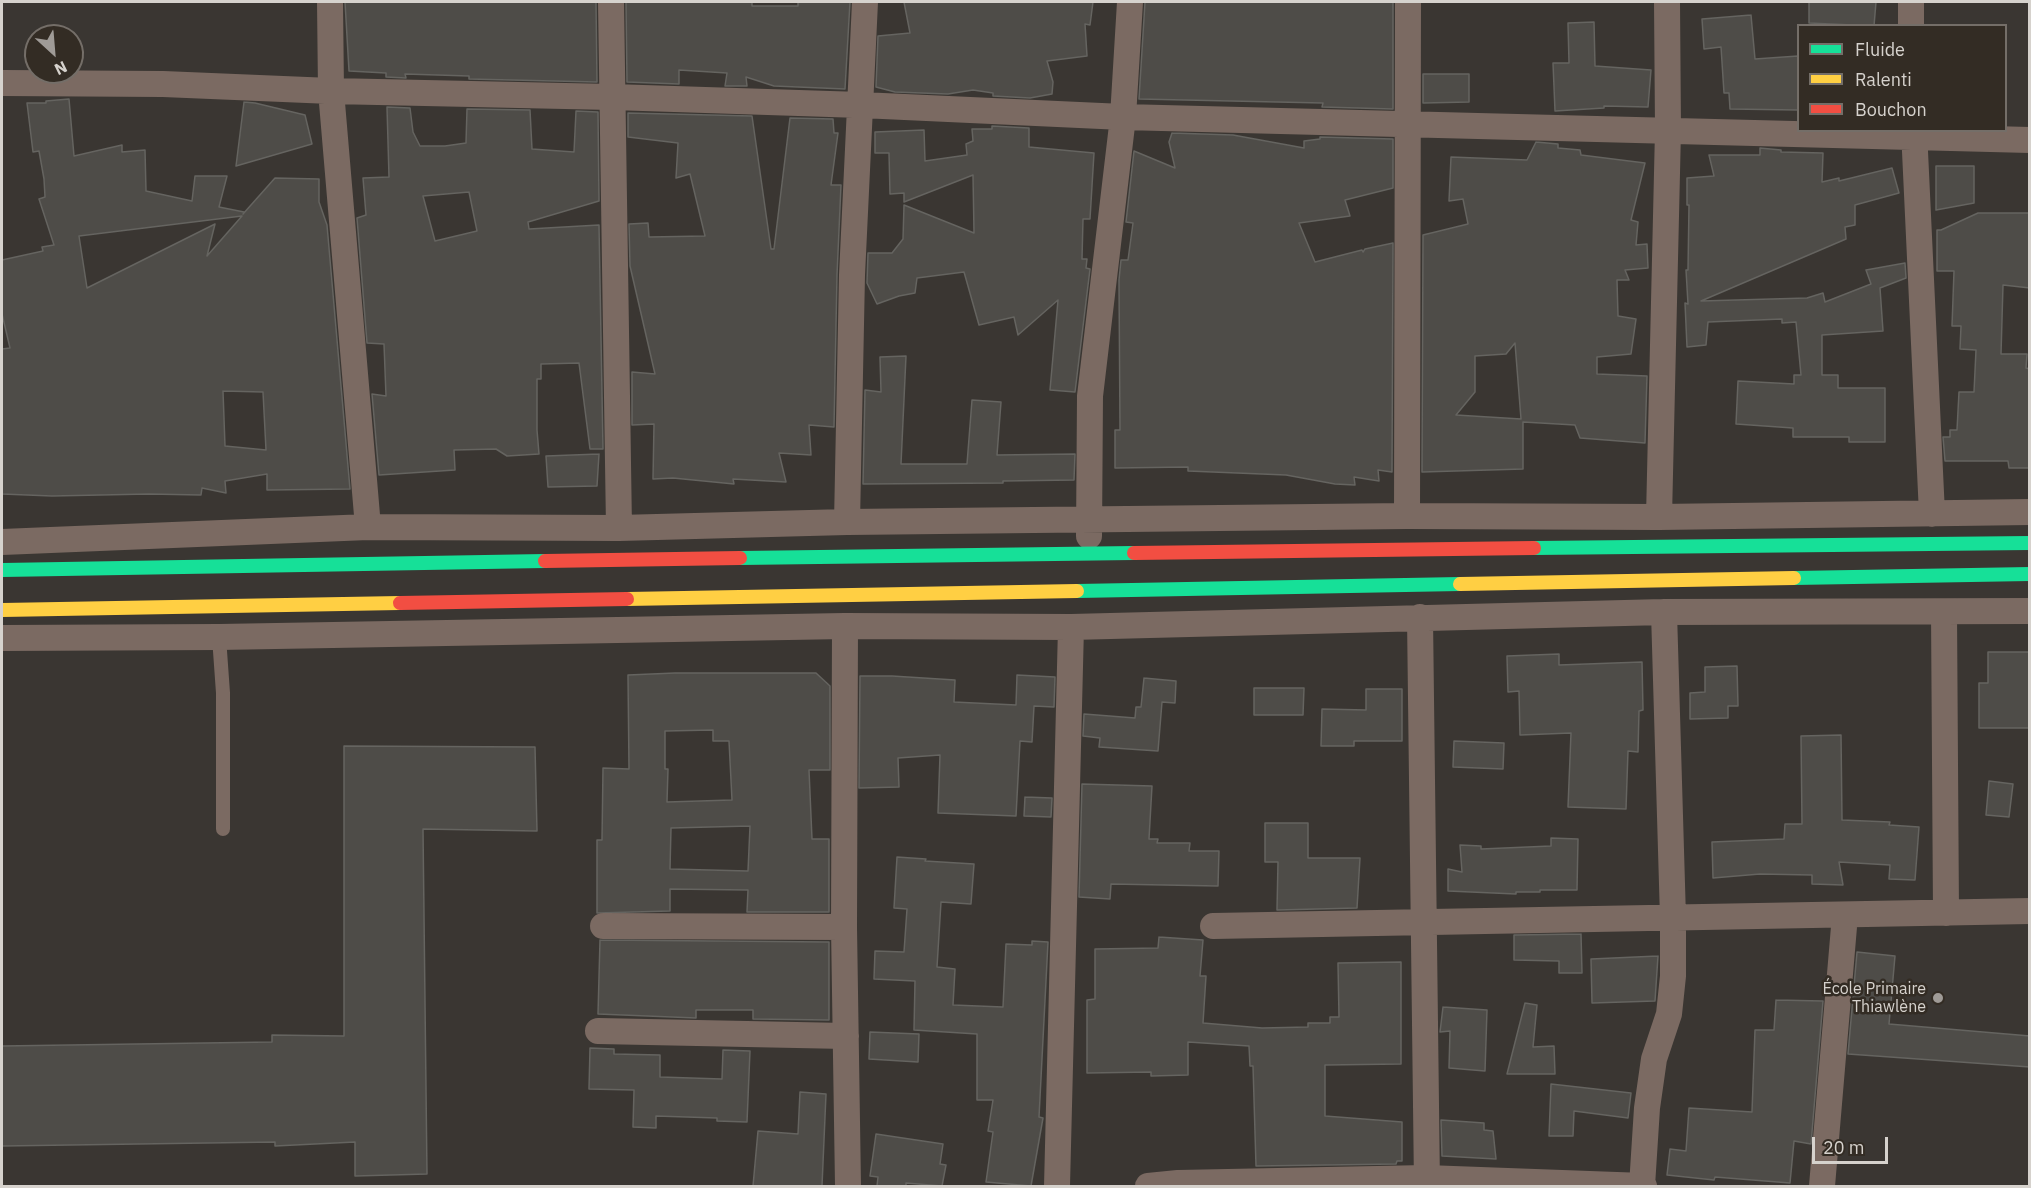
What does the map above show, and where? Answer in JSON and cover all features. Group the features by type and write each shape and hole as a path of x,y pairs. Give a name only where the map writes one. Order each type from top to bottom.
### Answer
{"highway":[{"path":"2,570 1088,553 2030,543"},
{"path":"2,610 2030,574"}],"street":[{"path":"330,2 331,91 368,527"},
{"path":"611,2 619,528"},
{"path":"847,522 852,275 865,2"},
{"path":"1088,553 1090,396 1123,117 1130,2"},
{"path":"1407,516 1408,2"},
{"path":"1659,517 1668,130 1667,2"},
{"path":"1911,2 1911,24"},
{"path":"2,83 163,84 331,91 612,97 1123,117 1797,132"},
{"path":"1832,132 1914,133 2030,140"},
{"path":"1914,133 1932,514"},
{"path":"2,542 368,527 619,528 847,522 1407,516 1659,517 2030,512"},
{"path":"2,638 219,637 845,626 1071,627 1664,612 2030,611"},
{"path":"1148,1186 1178,1183 1427,1182 1642,1186 1647,1108 1654,1059 1669,1014 1673,976 1664,612"},
{"path":"1944,612 1946,913"},
{"path":"1420,617 1427,1182"},
{"path":"845,626 844,927 848,1186"},
{"path":"1057,1186 1071,627"},
{"path":"1213,926 2030,911"},
{"path":"1822,1186 1845,915"},
{"path":"603,926 844,927"},
{"path":"598,1031 846,1036"}],"lane":[{"path":"219,637 223,693 223,829"}],"building":[{"path":"345,2 596,2 597,82 469,79 469,76 405,74 406,78 386,77 386,73 349,71"},
{"path":"626,2 752,2 752,6 798,6 798,2 850,2 845,89 774,86 746,77 747,86 725,86 727,73 679,70 679,84 627,82"},
{"path":"904,2 1093,2 1090,25 1085,24 1087,56 1047,61 1053,82 1052,94 1030,98 993,96 993,93 973,90 948,94 895,92 876,87 878,36 910,33"},
{"path":"1145,2 1393,2 1393,109 1322,107 1323,103 1139,99"},
{"path":"1809,2 1876,2 1874,24 1809,23"},
{"path":"1751,15 1755,59 1797,56 1797,110 1730,109 1729,93 1724,93 1721,47 1704,49 1702,19"},
{"path":"1594,22 1595,66 1651,70 1648,107 1604,106 1604,108 1555,111 1553,63 1569,63 1568,23"},
{"path":"1423,74 1469,74 1469,102 1423,103"},
{"path":"69,99 74,156 122,145 122,152 145,150 146,191 192,201 195,176 227,176 219,207 244,212 243,214 275,178 319,179 319,202 327,225 350,489 267,490 267,474 225,481 226,493 202,488 201,495 2,494 2,349 10,348 2,314 2,260 43,251 42,247 54,245 39,199 45,197 44,179 39,151 33,152 27,103 46,103 46,101","holes":["242,216 207,256 215,224 87,288 79,236","223,391 263,392 266,450 225,446"]},
{"path":"244,102 305,115 312,144 236,166"},
{"path":"387,107 410,108 413,132 420,146 466,143 467,109 530,110 532,149 574,152 576,111 598,112 599,201 528,222 529,229 599,225 603,449 590,449 579,363 541,364 541,379 537,379 539,454 507,456 496,449 454,450 455,470 379,475 372,394 386,396 384,344 367,343 357,218 366,215 363,178 389,177","holes":["469,192 477,231 435,241 423,196"]},
{"path":"628,113 752,116 771,249 774,249 790,118 833,119 834,133 838,133 831,185 841,185 834,427 809,425 811,455 779,453 786,482 733,479 734,484 673,478 653,479 654,424 632,425 632,372 655,374 630,266 629,224 648,223 649,237 705,236 690,174 676,178 678,143 628,137"},
{"path":"992,126 1029,128 1029,147 1094,153 1090,219 1083,219 1082,259 1087,259 1086,268 1090,269 1075,392 1050,390 1058,300 1018,335 1014,317 979,325 964,272 917,278 915,293 877,304 867,283 868,253 892,253 903,239 904,205 974,233 973,175 904,202 904,193 890,194 889,153 875,153 875,132 924,130 925,161 967,155 966,144 973,141 972,129 992,129"},
{"path":"1172,133 1233,135 1304,148 1304,141 1320,139 1320,137 1393,139 1393,188 1345,200 1350,216 1299,223 1315,262 1393,243 1392,472 1378,470 1379,481 1354,477 1355,485 1335,484 1286,475 1188,471 1188,467 1115,468 1115,430 1120,430 1119,280 1121,260 1128,260 1133,223 1126,222 1134,151 1175,168 1169,142"},
{"path":"1536,142 1558,144 1558,148 1580,150 1581,155 1645,163 1631,220 1638,222 1636,245 1647,244 1648,268 1625,270 1629,280 1617,280 1618,316 1636,319 1631,354 1597,357 1597,374 1647,376 1645,443 1580,438 1575,425 1523,422 1523,469 1422,472 1423,235 1468,224 1463,199 1449,201 1451,157 1527,160","holes":["1515,343 1521,419 1456,415 1475,392 1475,356 1506,354"]},
{"path":"1760,148 1781,150 1781,152 1823,153 1822,182 1839,178 1839,181 1892,168 1899,193 1855,205 1855,225 1845,227 1846,239 1701,301 1807,298 1823,293 1825,302 1871,284 1866,270 1905,263 1906,278 1880,288 1883,331 1822,335 1822,375 1838,375 1838,388 1885,388 1885,442 1849,442 1849,437 1793,437 1793,428 1736,424 1738,381 1794,384 1794,375 1801,375 1796,322 1782,323 1782,319 1708,322 1706,345 1687,347 1685,303 1688,304 1686,270 1688,270 1689,205 1687,205 1687,178 1714,176 1709,155 1760,155"},
{"path":"1936,166 1974,166 1974,203 1936,210"},
{"path":"1978,213 2030,213 2030,288 2003,285 2001,354 2027,354 2026,368 2030,369 2030,468 2009,468 2008,461 1945,461 1943,437 1950,437 1950,430 1957,430 1959,392 1974,392 1976,350 1960,349 1961,326 1952,326 1954,271 1937,271 1937,230"},
{"path":"906,356 901,464 967,464 972,400 1001,402 997,455 1075,454 1074,480 863,484 865,390 881,392 880,357"},
{"path":"599,454 597,486 548,487 546,456"},
{"path":"1988,652 2030,652 2030,728 1979,728 1979,683 1988,683"},
{"path":"1559,654 1559,665 1642,662 1643,710 1639,711 1638,752 1628,751 1626,809 1568,807 1571,733 1520,735 1519,691 1508,692 1507,656"},
{"path":"1737,666 1738,706 1728,706 1728,718 1690,719 1690,693 1705,692 1705,667"},
{"path":"816,673 830,686 830,770 809,770 812,839 829,839 829,912 747,912 748,890 670,889 670,911 597,913 597,840 602,840 603,768 629,769 628,675","holes":["713,730 713,741 729,741 732,800 667,802 668,769 665,769 665,731","750,826 748,871 670,869 671,828"]},
{"path":"1017,675 1055,677 1054,707 1034,706 1032,742 1020,741 1016,816 938,813 940,755 898,758 899,787 859,788 860,676 955,680 954,702 1016,705"},
{"path":"1144,678 1176,681 1175,703 1162,702 1158,751 1099,747 1100,738 1083,736 1084,714 1135,718 1136,707 1141,707"},
{"path":"1254,688 1304,688 1303,715 1254,715"},
{"path":"1366,689 1402,689 1402,741 1354,741 1354,746 1321,746 1322,709 1366,710"},
{"path":"1841,735 1842,820 1890,822 1889,825 1919,827 1915,880 1889,879 1890,865 1839,862 1843,885 1812,884 1812,875 1760,874 1713,878 1712,842 1784,839 1785,824 1802,824 1801,736"},
{"path":"1454,741 1504,743 1503,769 1453,767"},
{"path":"344,746 535,747 537,831 423,829 427,1174 355,1176 355,1142 275,1146 275,1142 2,1146 2,1046 272,1042 272,1035 344,1036"},
{"path":"1989,781 2013,784 2009,817 1986,815"},
{"path":"1082,784 1152,786 1149,839 1158,839 1157,843 1190,843 1189,851 1219,851 1218,886 1111,884 1110,899 1079,897"},
{"path":"1025,797 1052,798 1051,817 1024,816"},
{"path":"1265,823 1308,823 1308,858 1360,858 1357,908 1277,910 1278,862 1265,862"},
{"path":"1551,838 1578,839 1577,890 1540,890 1540,892 1516,892 1516,894 1448,891 1448,869 1462,872 1460,845 1481,846 1481,849 1551,846"},
{"path":"897,857 974,864 971,904 941,902 937,967 955,969 953,1005 1003,1007 1006,944 1032,945 1032,941 1048,942 1039,1117 1043,1118 1031,1186 986,1182 993,1132 988,1131 993,1100 977,1100 977,1034 914,1030 915,981 874,979 875,951 904,952 907,909 894,908"},
{"path":"1581,934 1582,973 1559,973 1559,961 1514,960 1514,935"},
{"path":"1159,937 1203,940 1200,976 1206,976 1203,1023 1262,1028 1308,1027 1308,1023 1330,1023 1330,1017 1339,1017 1338,963 1401,962 1401,1064 1325,1065 1325,1116 1402,1122 1402,1161 1397,1161 1396,1164 1256,1166 1253,1066 1250,1066 1249,1046 1188,1042 1188,1075 1151,1076 1151,1072 1087,1073 1087,1000 1095,999 1095,949 1158,948"},
{"path":"600,940 829,942 829,1020 753,1019 753,1010 696,1010 696,1018 598,1014"},
{"path":"1857,952 1895,956 1889,1024 2030,1036 2030,1067 1848,1054"},
{"path":"1658,956 1655,1001 1592,1003 1591,959"},
{"path":"1776,1000 1823,1001 1811,1144 1794,1141 1790,1183 1715,1177 1714,1180 1667,1175 1670,1149 1686,1151 1689,1108 1752,1112 1755,1030 1774,1030"},
{"path":"1525,1003 1537,1005 1533,1047 1554,1046 1555,1074 1507,1074"},
{"path":"1443,1007 1487,1010 1485,1071 1449,1068 1450,1031 1440,1032"},
{"path":"870,1032 919,1034 918,1062 869,1059"},
{"path":"590,1048 614,1049 614,1054 660,1055 660,1077 722,1079 723,1050 750,1051 747,1122 717,1121 717,1118 656,1116 656,1128 633,1127 634,1090 589,1089"},
{"path":"1551,1084 1631,1093 1628,1118 1574,1111 1573,1136 1549,1136"},
{"path":"800,1092 826,1094 822,1186 753,1186 758,1131 798,1134"},
{"path":"1441,1120 1484,1123 1484,1130 1493,1131 1496,1159 1442,1156"},
{"path":"876,1134 943,1144 940,1164 946,1165 942,1186 906,1183 906,1186 877,1186 878,1177 870,1176"}],"traffic: fast":[{"path":"1534,548 2030,543"},
{"path":"740,558 1134,553"},
{"path":"2,570 545,561"},
{"path":"1794,578 2030,574"},
{"path":"1077,591 1460,584"}],"traffic: slow":[{"path":"1460,584 1794,578"},
{"path":"627,599 1077,591"},
{"path":"2,610 400,603"}],"traffic: jam":[{"path":"1134,553 1534,548"},
{"path":"545,561 740,558"},
{"path":"400,603 627,599"}],"place":[{"name":"École Primaire Thiawlène","path":"1938,998"}]}
